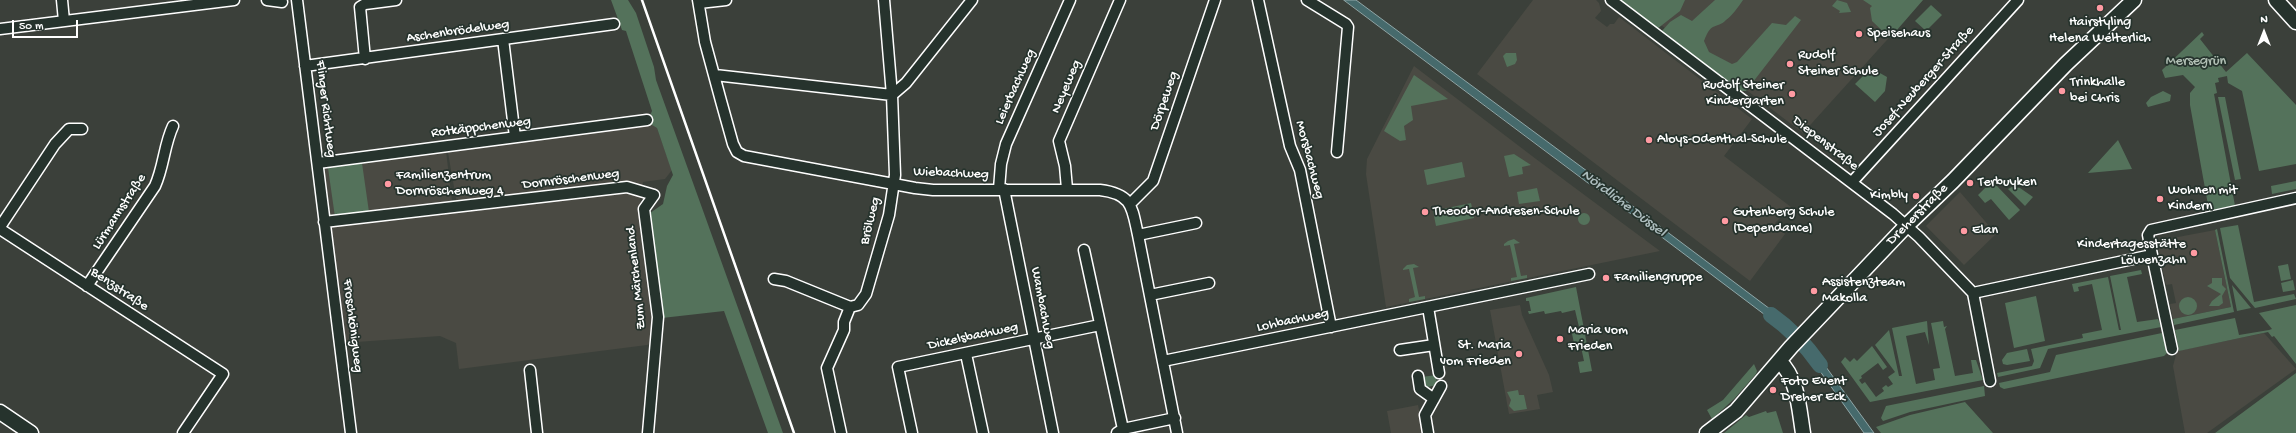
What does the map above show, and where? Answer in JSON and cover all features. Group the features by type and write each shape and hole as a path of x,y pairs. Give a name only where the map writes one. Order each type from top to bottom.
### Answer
{"main road":[{"name":"Dreherstraße","path":"1707,433 1736,411 1807,330 1906,226 1953,181 2066,64 2134,0"},
{"path":"2276,0 2296,22"},
{"path":"1779,361 1787,368 1791,377 1803,433"},
{"path":"0,412 31,433"}],"street":[{"path":"62,0 64,21"},
{"path":"0,29 176,4 234,0"},
{"path":"266,0 282,2"},
{"name":"Flinger Richtweg","path":"297,0 324,222"},
{"path":"365,59 360,7 365,4 396,0"},
{"path":"726,0 699,2 705,42 714,75 892,95 906,83 972,0"},
{"name":"Brölweg","path":"850,307 858,305 866,294 889,214 894,185 892,95 884,0"},
{"name":"Leierbachweg","path":"1001,189 1001,164 1006,144 1070,0"},
{"name":"Neyeweg","path":"1067,189 1065,166 1059,141 1120,0"},
{"name":"Dörpeweg","path":"1130,204 1152,181 1215,0"},
{"name":"Morsbachweg","path":"1258,0 1290,146 1300,170 1331,327"},
{"path":"1307,0 1346,24 1348,27 1337,152"},
{"name":"Diepenstraße","path":"1611,0 1852,182 1906,226 1973,293"},
{"name":"Josef-Neuberger-Straße","path":"1852,182 2018,0"},
{"name":"Aschenbrödelweg","path":"306,66 614,24"},
{"path":"503,39 515,137"},
{"name":"Wiebachweg","path":"714,75 733,144 738,152 744,156 894,185 933,190 1067,189 1115,192 1130,204"},
{"name":"Rotkäppchenweg","path":"318,163 647,120"},
{"name":"Lürmannstraße","path":"87,286 155,186 161,172 167,138 173,126"},
{"path":"0,228 55,144 69,129 82,129"},
{"name":"Dornröschenweg","path":"324,222 627,187 654,195"},
{"name":"Wambachweg","path":"1001,189 1053,433"},
{"name":"Zum Märchenland","path":"648,433 658,317 644,209 654,195"},
{"path":"2172,349 2148,235 2151,230 2296,198"},
{"path":"1130,204 1138,235 1177,433"},
{"name":"Froschkönigweg","path":"324,222 351,433"},
{"path":"1138,235 1196,223"},
{"name":"Benzstraße","path":"0,228 223,374 183,433"},
{"path":"1084,250 1120,431 1174,418"},
{"path":"1990,381 1973,293 2152,255"},
{"name":"Lohbachweg","path":"1163,362 1589,274"},
{"path":"774,279 786,281 850,307 844,322 844,330 827,368 840,433"},
{"path":"1150,295 1209,283"},
{"path":"1428,307 1439,373"},
{"name":"Dickelsbachweg","path":"912,433 898,367 1100,325"},
{"path":"1400,350 1434,344"},
{"path":"966,354 982,433"},
{"path":"530,370 537,433"},
{"path":"1418,376 1420,390 1434,399"},
{"path":"1428,433 1425,415 1441,386"}],"shaded area":[{"name":"Aloys-Odenthal-Schule","path":"1533,0 1596,0 1599,3 1601,11 1595,18 1607,27 1610,24 1614,24 1619,17 1752,119 1724,156 1791,207 1775,223 1785,234 1750,281 1477,74"},
{"name":"Rudolf Steiner Schule","path":"1662,0 1923,0 1803,133 1649,16"},
{"path":"1414,66 1660,251 1386,307 1366,174 1367,159"},
{"path":"651,124 657,128 672,170 665,179 643,182 640,196 654,321 652,343 647,345 459,369 456,343 440,336 343,343 328,226 457,204 447,147"},
{"name":"Familienzentrum Dornröschenweg 4","path":"446,151 452,201 330,216 324,166"},
{"path":"1960,192 1996,234 1964,265 1926,226"},
{"path":"2215,230 2231,307 2173,319 2170,304 2176,303 2172,284 2166,285 2157,241"},
{"name":"St. Maria vom Frieden","path":"1520,305 1522,315 1549,375 1553,392 1537,395 1540,409 1509,414 1490,310"},
{"path":"2264,333 2296,369 2207,433 2185,433 2173,366 2177,351"},
{"path":"1418,405 1424,433 1391,433 1387,411"}],"green space":[{"path":"611,0 628,0 636,13 654,67 656,80 783,433 768,433 724,311 662,318 650,213 663,204 667,186 673,175 657,128 647,122 652,111 626,31 622,30"},
{"path":"1618,0 1685,0 1680,11 1657,29"},
{"path":"1715,0 1743,0 1729,18 1723,23 1714,26 1709,30 1704,41 1709,52 1732,64 1737,62 1772,23 1786,25 1795,16 1801,20 1746,91 1739,91 1661,32 1670,22 1681,15 1692,21"},
{"path":"1837,0 1847,3 1851,12 1839,13 1840,11 1832,6"},
{"path":"1863,0 1923,0 1890,38 1872,21 1870,8 1872,6"},
{"path":"1931,5 1942,15 1926,31 1915,21"},
{"name":"Mersegrün","path":"2202,32 2204,35 2200,39 2226,72 2247,53 2296,105 2296,164 2259,171 2242,91 2228,83 2227,76 2218,78 2219,82 2215,83 2217,93 2214,94 2236,211 2210,216 2190,105 2190,93 2195,87 2183,75 2165,78 2162,70"},
{"path":"1506,53 1516,53 1517,60 1515,64 1507,67 1503,56"},
{"path":"1871,68 1887,77 1885,91 1875,102 1855,84"},
{"path":"1414,75 1448,99 1411,106 1413,120 1404,126 1406,140 1400,141 1384,131"},
{"path":"2163,91 2171,95 2170,101 2148,107 2146,103 2151,97"},
{"path":"2218,97 2225,97 2241,179 2235,180"},
{"path":"2118,140 2132,169 2088,173"},
{"path":"1514,154 1531,165 1522,167 1523,174 1509,177 1504,156"},
{"path":"1462,162 1465,177 1427,185 1424,170"},
{"path":"362,163 369,212 335,217 328,168"},
{"path":"2296,181 2296,189 2272,194 2271,186"},
{"path":"1990,183 1997,186 2020,210 2009,220 1991,199 1985,203 1978,195"},
{"path":"2012,187 2020,188 2033,197 2025,206 2008,189"},
{"path":"1537,188 1540,201 1519,204 1517,192"},
{"path":"1471,203 1474,218 1436,226 1433,211"},
{"path":"1584,213 1588,215 1590,219 1588,223 1584,225 1580,223 1578,219 1580,215"},
{"path":"2238,225 2254,302 2294,294 2296,299 2255,308 2230,278 2220,228"},
{"path":"2217,229 2234,312 2174,325 2173,319 2231,307 2215,230"},
{"path":"1514,239 1520,243 1514,244 1521,276 1527,275 1527,278 1511,281 1511,278 1517,277 1510,245 1504,246 1504,244"},
{"path":"1414,264 1419,267 1413,268 1419,297 1425,296 1425,299 1409,302 1409,299 1415,297 1409,269 1403,269 1407,265"},
{"path":"2288,264 2291,279 2281,281 2278,266"},
{"path":"2141,270 2142,274 2127,277 2137,322 2158,319 2161,327 2048,349 2040,368 1998,377 1997,373 2032,366 2034,361 2031,349 2083,338 2082,334 2102,330 2092,284 2078,287 2079,291 2074,292 2072,284 2108,277 2119,330 2121,330 2110,276"},
{"path":"2212,278 2222,278 2222,285 2226,289 2222,296 2223,303 2219,306 2209,306 2212,301 2221,294 2207,286 2212,283"},
{"path":"2293,280 2295,290 2283,292 2281,283"},
{"path":"2232,285 2251,308 2237,311"},
{"path":"1576,287 1592,371 1580,373 1578,362 1584,361 1581,347 1575,348 1571,329 1579,327 1575,310 1562,313 1561,311 1545,314 1544,311 1529,314 1528,311 1531,311 1529,301 1526,301 1526,298"},
{"path":"2036,296 2045,341 2014,348 2005,303"},
{"path":"2188,297 2194,300 2197,306 2194,312 2188,315 2182,312 2179,306 2182,300"},
{"path":"2296,305 2296,364 2274,336 2272,337 2268,332 2179,351 2175,330 2235,318 2239,335 2269,330 2272,329 2259,313"},
{"path":"1927,321 1929,345 1925,332 1906,336 1916,384 1935,380 1933,369 1940,368 1931,323 1943,321 1944,327 1947,326 1945,329 1955,376 1973,373 1971,360 1976,360 1983,380 1870,402 1841,362 1845,357 1850,362 1854,358 1857,361 1872,346 1887,367 1883,370 1878,363 1861,376 1862,378 1859,380 1862,384 1865,382 1876,397 1884,391 1882,388 1886,385 1888,387 1893,384 1888,377 1895,372 1875,345 1889,330 1899,376 1902,376 1892,328"},
{"path":"2162,333 2167,353 2164,356 2004,389 2000,387 1999,383 2050,372 2056,355"},
{"path":"2027,349 2030,361 2007,365 2003,364 2002,360 2007,353"},
{"path":"1754,364 1757,371 1756,374 1734,399 1712,419 1707,410 1723,400"},
{"path":"2296,373 2296,433 2215,433"},
{"path":"1436,375 1437,385 1423,388 1422,377"},
{"path":"1984,386 1985,396 1910,412 1883,421 1881,418 1886,406"},
{"path":"1518,390 1519,395 1524,395 1527,409 1514,411 1509,406 1511,400 1507,392"},
{"path":"1965,402 1993,433 1881,433 1876,427 1910,415"},
{"path":"1766,411 1767,413 1776,411 1783,433 1724,433 1746,415 1749,417"}],"water":[{"path":"1344,0 1356,0 1595,177 1590,184"},
{"path":"1598,180 1790,324 1785,330 1594,186"},
{"path":"1810,345 1874,433 1864,433 1805,350"}],"waterway":[{"name":"Nördliche Düssel","path":"1771,315 1798,338 1820,365"}],"railway":[{"path":"642,0 794,433"}],"place":[{"name":"Hairstyling Helena Welterlich","path":"2100,8"},
{"name":"Speisehaus","path":"1859,34"},
{"name":"Rudolf Steiner Schule","path":"1790,64"},
{"name":"Trinkhalle bei Chris","path":"2062,91"},
{"name":"Rudolf Steiner Kindergarten","path":"1792,94"},
{"name":"Aloys-Odenthal-Schule","path":"1649,140"},
{"name":"Terbuyken","path":"1970,183"},
{"name":"Familienzentrum Dornröschenweg 4","path":"388,184"},
{"name":"Kimbly","path":"1916,196"},
{"name":"Wohnen mit Kindern","path":"2160,199"},
{"name":"Theodor-Andresen-Schule","path":"1425,212"},
{"name":"Gutenberg Schule (Dependance)","path":"1725,221"},
{"name":"Elan","path":"1964,231"},
{"name":"Kindertagesstätte Löwenzahn","path":"2194,253"},
{"name":"Familiengruppe","path":"1606,278"},
{"name":"Assistenzteam Makolla","path":"1814,291"},
{"name":"Maria vom Frieden","path":"1560,339"},
{"name":"St. Maria vom Frieden","path":"1519,354"},
{"name":"Foto Event Dreher Eck","path":"1773,390"}]}
